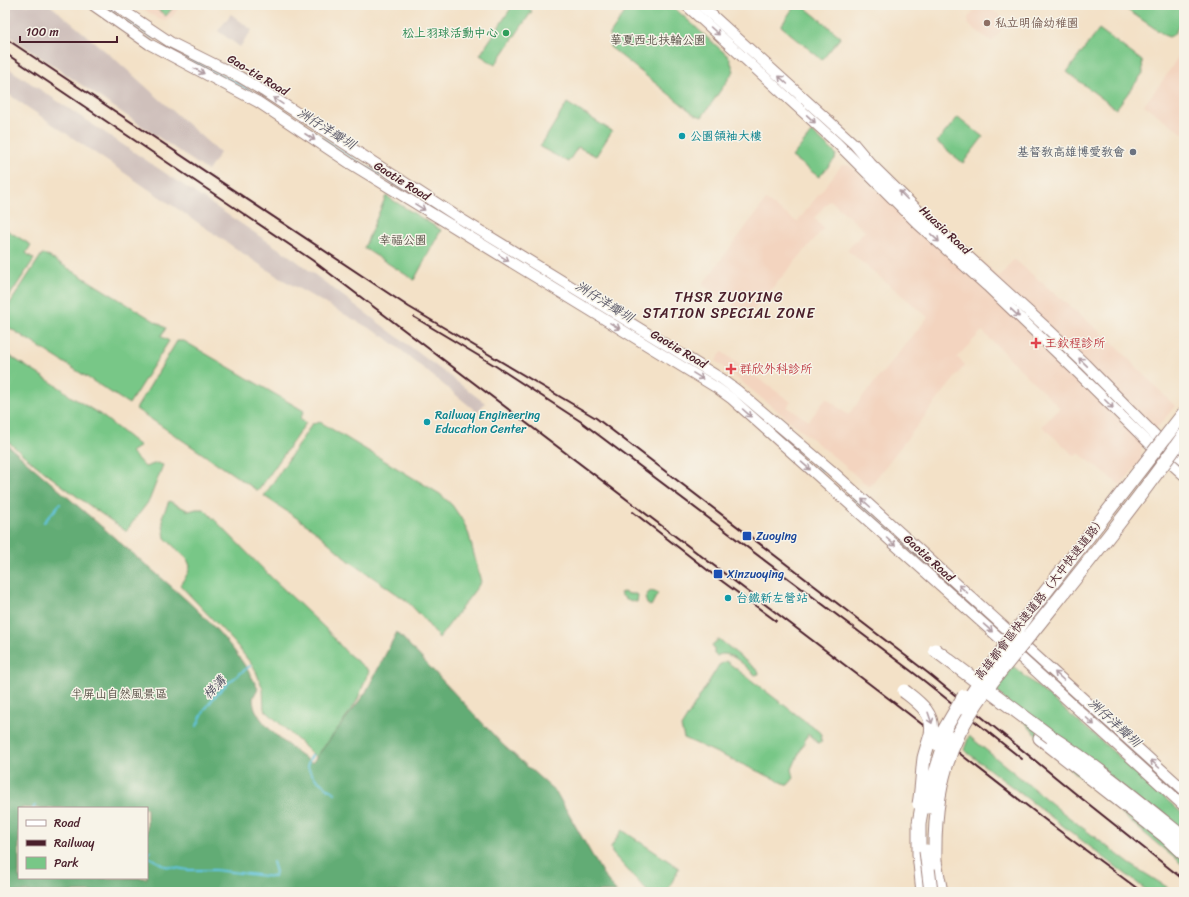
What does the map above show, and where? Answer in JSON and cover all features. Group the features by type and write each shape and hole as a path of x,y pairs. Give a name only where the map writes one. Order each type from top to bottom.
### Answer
{"highway":[{"name":"高雄都會區快速道路（大中快速道路）","path":"923,892 918,854 919,823 926,779 933,754 943,732 958,705 1005,639 1027,616 1184,413"},
{"path":"1098,524 1158,457 1184,422"},
{"name":"高雄都會區快速道路（大中快速道路）","path":"940,892 935,862 935,819 941,784 949,758 959,734 972,710 996,675 1032,632 1132,505 1184,435"},
{"path":"996,675 1026,627 1167,453"},
{"path":"931,892 926,850 927,817 931,787 938,759 953,726 973,692 1009,644 1027,616"},
{"path":"1184,838 1142,803 933,652 1164,836 1184,854"},
{"path":"904,691 928,712 932,724 931,734 924,759 919,806 919,823"},
{"path":"1051,737 1068,755 1184,845"},
{"path":"935,862 935,892"}],"street":[{"name":"Gaotie Road","path":"94,5 149,44 258,102 371,176 732,399 997,636 1184,806"},
{"name":"Gaotie Road","path":"115,5 170,42 240,77 265,92 461,219 722,379 831,470 1184,790"},
{"name":"Huasia Road","path":"686,5 847,152 913,219 987,286 1078,373 1167,453 1184,460"},
{"name":"Huasia Road","path":"701,5 854,144 870,163 925,217 1080,359 1149,429 1184,475"}],"shaded area":[{"path":"5,5 50,5 116,60 220,153 208,171 5,33"},
{"path":"138,5 181,5 172,17 162,20 158,19"},
{"name":"私立明倫幼稚園","path":"978,5 986,5 1008,22 992,42 969,25 968,18"},
{"path":"231,14 252,30 240,47 218,31"},
{"path":"1184,47 1184,134 1144,105 1164,79"},
{"path":"5,66 294,259 485,403 477,412 385,337 278,277 5,92"},
{"path":"842,165 849,165 917,228 929,214 999,277 1014,259 1112,342 1175,406 1142,446 1141,460 1121,486 1079,453 1075,456 1042,426 1060,408 982,331 957,357 965,365 869,487 716,361 722,352 791,402 787,407 809,421 826,398 848,415 928,317 847,250 865,231 830,200 814,218 824,228 749,315 702,285 766,200 797,222"}],"green space":[{"path":"152,5 175,5 166,16"},
{"name":"松上羽球活動中心","path":"513,5 523,5 532,11 495,65 480,55"},
{"name":"華夏西北扶輪公園","path":"630,5 671,5 729,57 734,71 702,117 694,114 610,47 610,34"},
{"path":"795,5 802,5 841,37 822,60 781,26"},
{"path":"1120,5 1184,5 1184,19 1173,35 1169,37"},
{"path":"1099,29 1142,61 1143,73 1116,109 1067,72"},
{"path":"567,103 612,131 596,156 578,147 568,162 540,147"},
{"path":"958,117 983,137 963,163 937,142"},
{"path":"812,132 836,154 835,159 819,177 792,157"},
{"name":"幸福公園","path":"386,196 441,230 414,280 364,248"},
{"path":"5,229 31,245 26,253 34,259 5,303"},
{"path":"42,254 48,256 166,328 161,336 169,341 129,404 5,325 5,311"},
{"path":"177,341 184,341 304,411 300,419 306,423 258,491 136,409"},
{"path":"5,353 101,415 140,446 131,452 145,467 157,463 163,465 149,501 126,531 79,498 19,452 5,439"},
{"path":"320,422 440,494 452,505 463,521 469,535 481,582 439,638 407,601 348,560 313,529 264,496 312,424"},
{"name":"半屏山自然風景區","path":"5,443 202,614 234,650 247,669 258,689 253,700 255,709 260,718 276,735 312,763 366,692 397,632 503,745 556,792 604,876 617,892 5,892"},
{"path":"169,501 189,511 204,509 273,579 326,629 346,652 369,671 357,701 316,757 264,709 263,689 255,669 235,643 180,585 188,573 190,566 187,559 165,538 162,517"},
{"path":"651,591 658,593 651,606 647,604 645,598"},
{"path":"620,593 637,594 637,602 623,597"},
{"path":"719,639 758,671 759,674 755,675 732,656 722,654 717,656 714,654 714,648 712,645"},
{"path":"726,661 822,734 821,742 818,743 808,734 792,769 794,778 788,785 684,738 681,727 719,665"},
{"path":"1013,666 1098,738 1184,815 1184,866 1052,753 995,689"},
{"path":"969,736 1062,812 1130,864 1175,892 1149,892 964,750"},
{"path":"622,830 679,868 667,892 648,892 612,853 611,847"}],"waterway":[{"name":"洲仔洋瓣圳","path":"104,5 116,13"},
{"name":"洲仔洋瓣圳","path":"127,20 153,38"},
{"name":"洲仔洋瓣圳","path":"185,57 237,83 262,98 354,159 444,214"},
{"name":"洲仔洋瓣圳","path":"773,427 822,470"},
{"name":"洲仔洋瓣圳","path":"850,495 956,590"},
{"path":"44,522 60,504"},
{"name":"梯溝","path":"197,726 201,716 212,699 234,678 250,666"},
{"path":"312,755 308,763 310,772 327,788 335,793"},
{"name":"洲仔洋瓣圳","path":"1180,793 1184,797"},
{"path":"148,857 165,866 188,870 215,870 274,877 276,872 273,862"}],"railway":[{"path":"5,38 409,307 596,418 928,673 1184,880"},
{"path":"5,53 312,260 892,701 1057,829 1142,892"},
{"path":"414,317 494,365 580,421 923,680 1022,759"},
{"path":"633,512 776,621"}],"place":[{"name":"私立明倫幼稚園","path":"987,23"},
{"name":"松上羽球活動中心","path":"506,33"},
{"name":"公園領袖大樓","path":"682,136"},
{"name":"基督教高雄博愛教會","path":"1133,152"},
{"name":"王欽程診所","path":"1036,343"},
{"name":"群欣外科診所","path":"731,369"},
{"name":"Railway Engineering Education Center","path":"427,422"},
{"name":"Zuoying","path":"747,536"},
{"name":"Xinzuoying","path":"718,574"},
{"name":"台鐵新左營站","path":"728,598"}],"district":[{"name":"THSR ZUOYING STATION SPECIAL ZONE","path":"729,306"}]}
